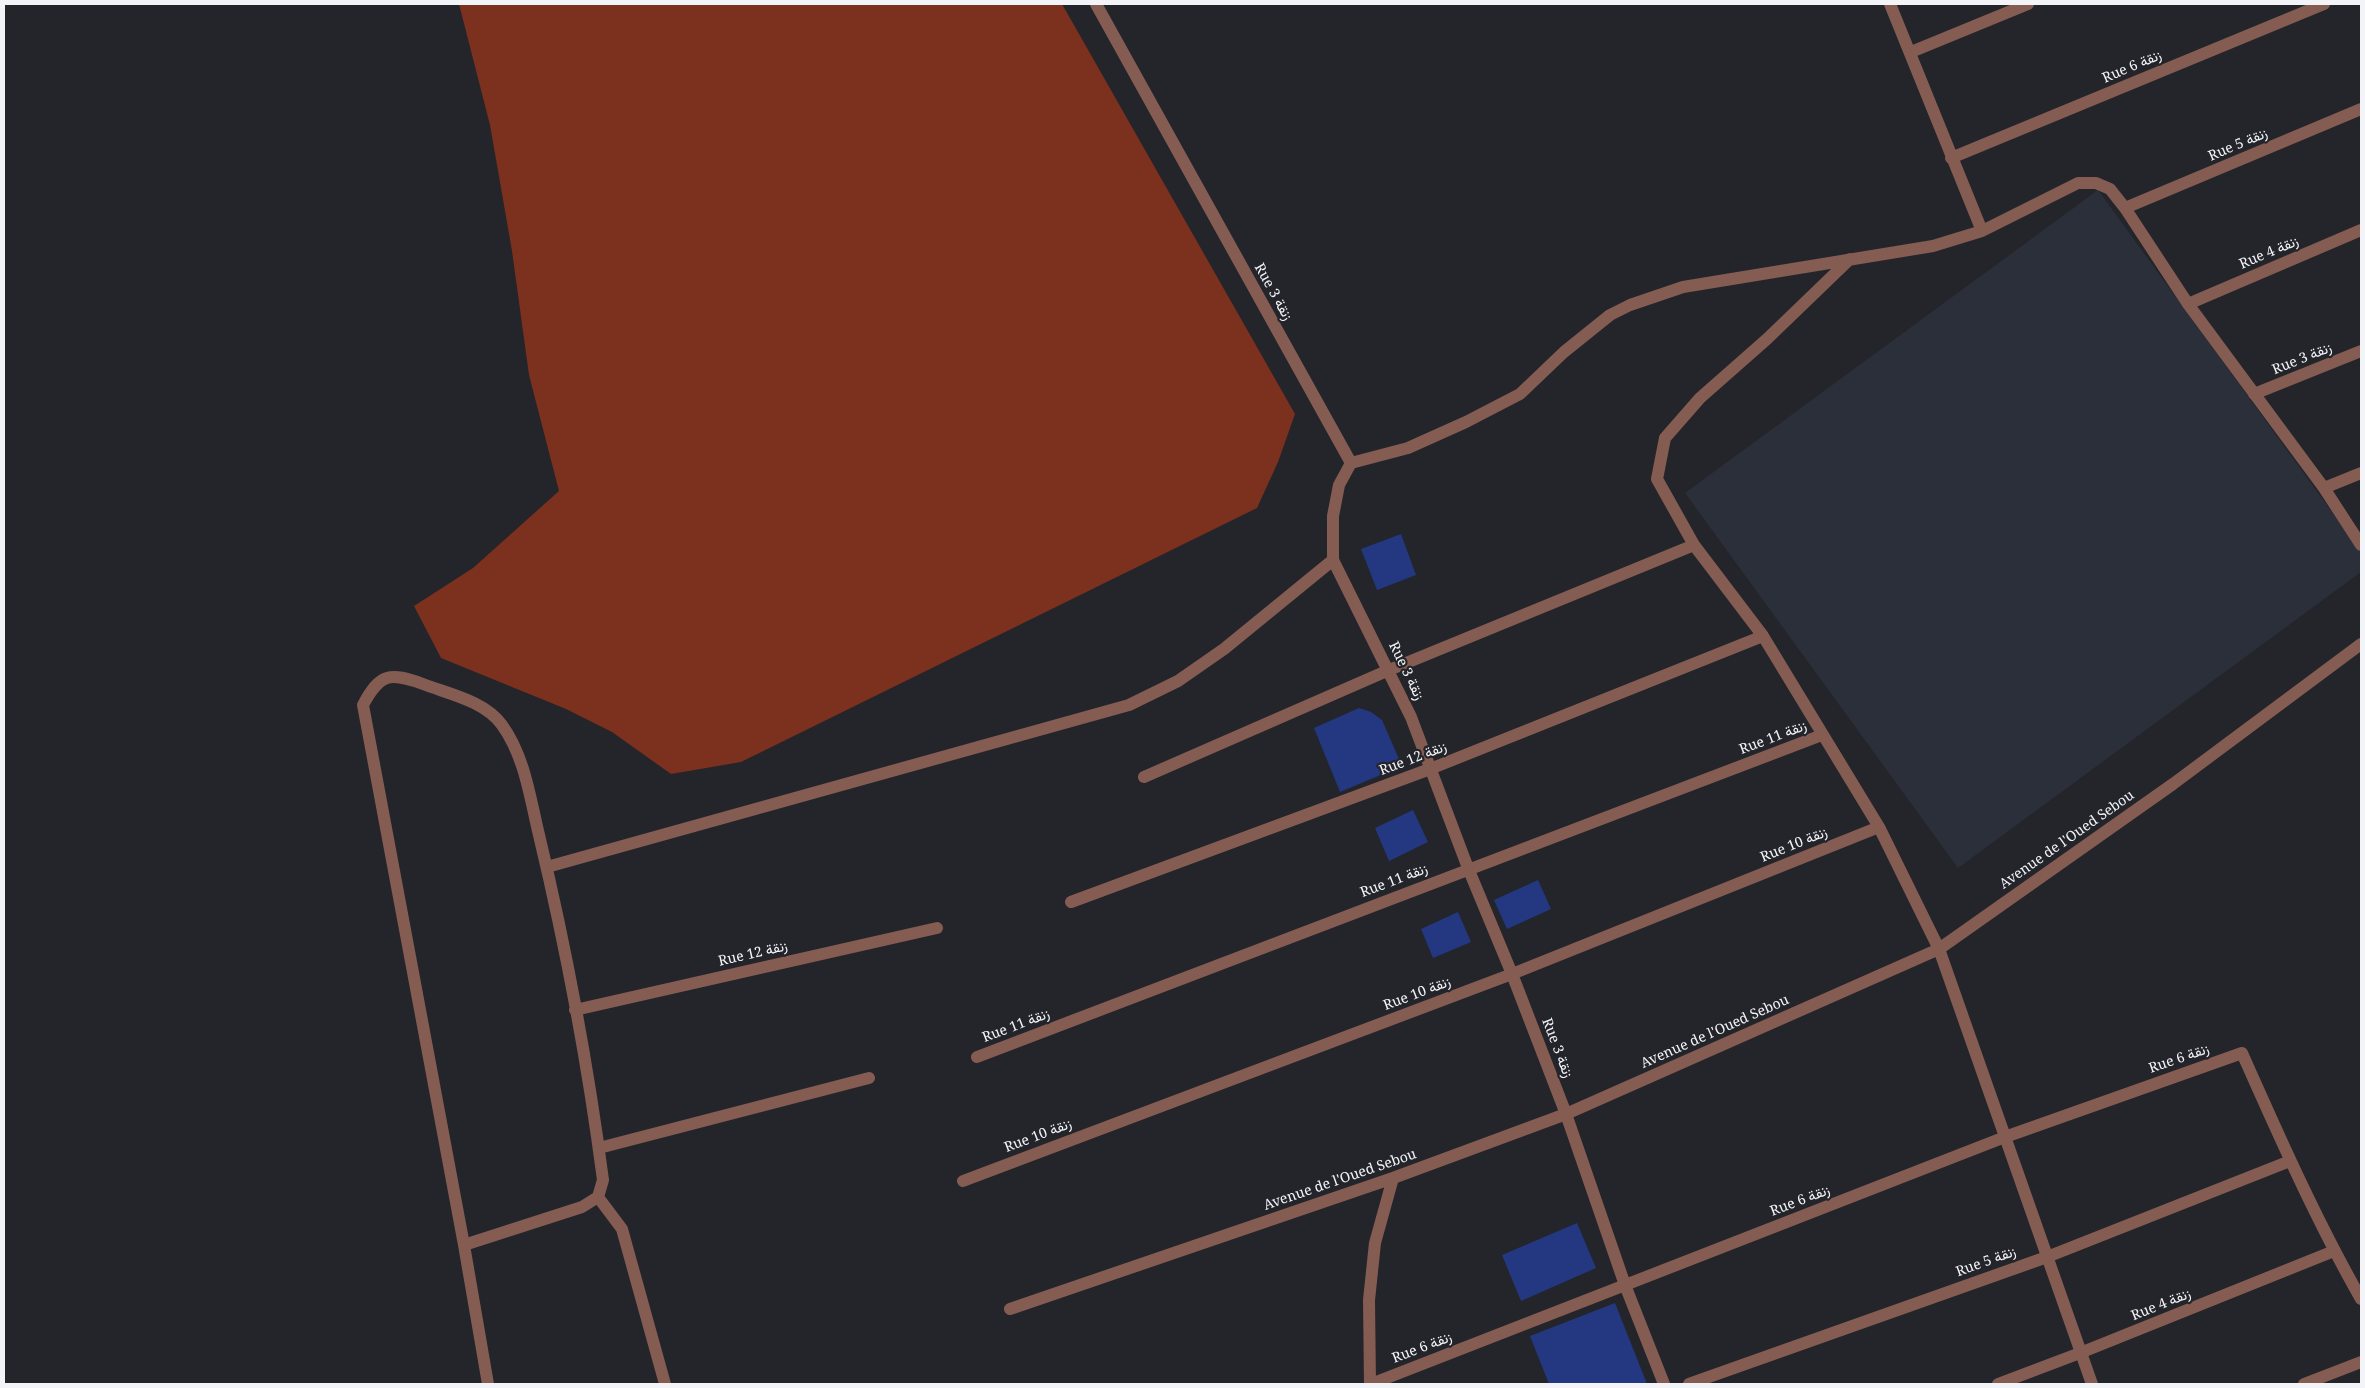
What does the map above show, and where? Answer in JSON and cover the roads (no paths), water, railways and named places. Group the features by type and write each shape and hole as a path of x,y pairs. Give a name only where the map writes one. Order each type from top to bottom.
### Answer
{"street":[{"name":"Rue 3 زنقة","path":"1096,4 1351,463 1339,484 1333,516 1333,560 1390,670 1411,717 1468,868 1512,974 1566,1114 1625,1285 1664,1384"},
{"path":"1890,4 1982,231"},
{"path":"1911,52 2028,4"},
{"name":"Rue 6 زنقة","path":"1951,158 2324,4"},
{"name":"Rue 5 زنقة","path":"2126,208 2361,110"},
{"path":"1351,463 1408,448 1466,422 1520,394 1564,352 1610,315 1630,305 1683,287 1933,246 1982,231 2078,184 2096,183 2110,189 2126,208 2188,304 2324,488 2361,545"},
{"name":"Rue 4 زنقة","path":"2188,304 2361,230"},
{"path":"1850,259 1767,339 1700,398 1665,438 1656,479 1694,545 1763,636 1879,827 1938,949 2092,1384"},
{"name":"Rue 3 زنقة","path":"2254,394 2361,351"},
{"path":"2324,488 2361,473"},
{"path":"1144,777 1390,670 1694,545"},
{"path":"546,866 1129,705 1178,682 1224,649 1333,560"},
{"name":"Rue 12 زنقة","path":"1072,902 1430,769 1763,636"},
{"name":"Avenue de l'Oued Sebou","path":"1010,1309 1392,1178 1566,1114 1938,949 2174,784 2361,644"},
{"path":"464,1244 582,1207 598,1197 603,1180 575,1010 546,866 519,752 501,723 480,706 399,676 382,680 372,688 363,705 464,1244 488,1384"},
{"name":"Rue 11 زنقة","path":"977,1057 1468,868 1822,735"},
{"name":"Rue 10 زنقة","path":"963,1181 1512,974 1879,827"},
{"name":"Rue 12 زنقة","path":"575,1010 937,928"},
{"name":"Rue 6 زنقة","path":"1370,1384 2005,1137 2242,1053 2290,1161"},
{"path":"599,1148 869,1078"},
{"path":"2290,1161 2334,1251 2361,1299"},
{"name":"Rue 5 زنقة","path":"1689,1384 2046,1257 2290,1161"},
{"path":"1370,1384 1369,1300 1375,1243 1392,1178"},
{"path":"598,1197 622,1229 665,1384"},
{"name":"Rue 4 زنقة","path":"1998,1384 2080,1354 2334,1251"},
{"path":"2304,1384 2361,1362"}]}
